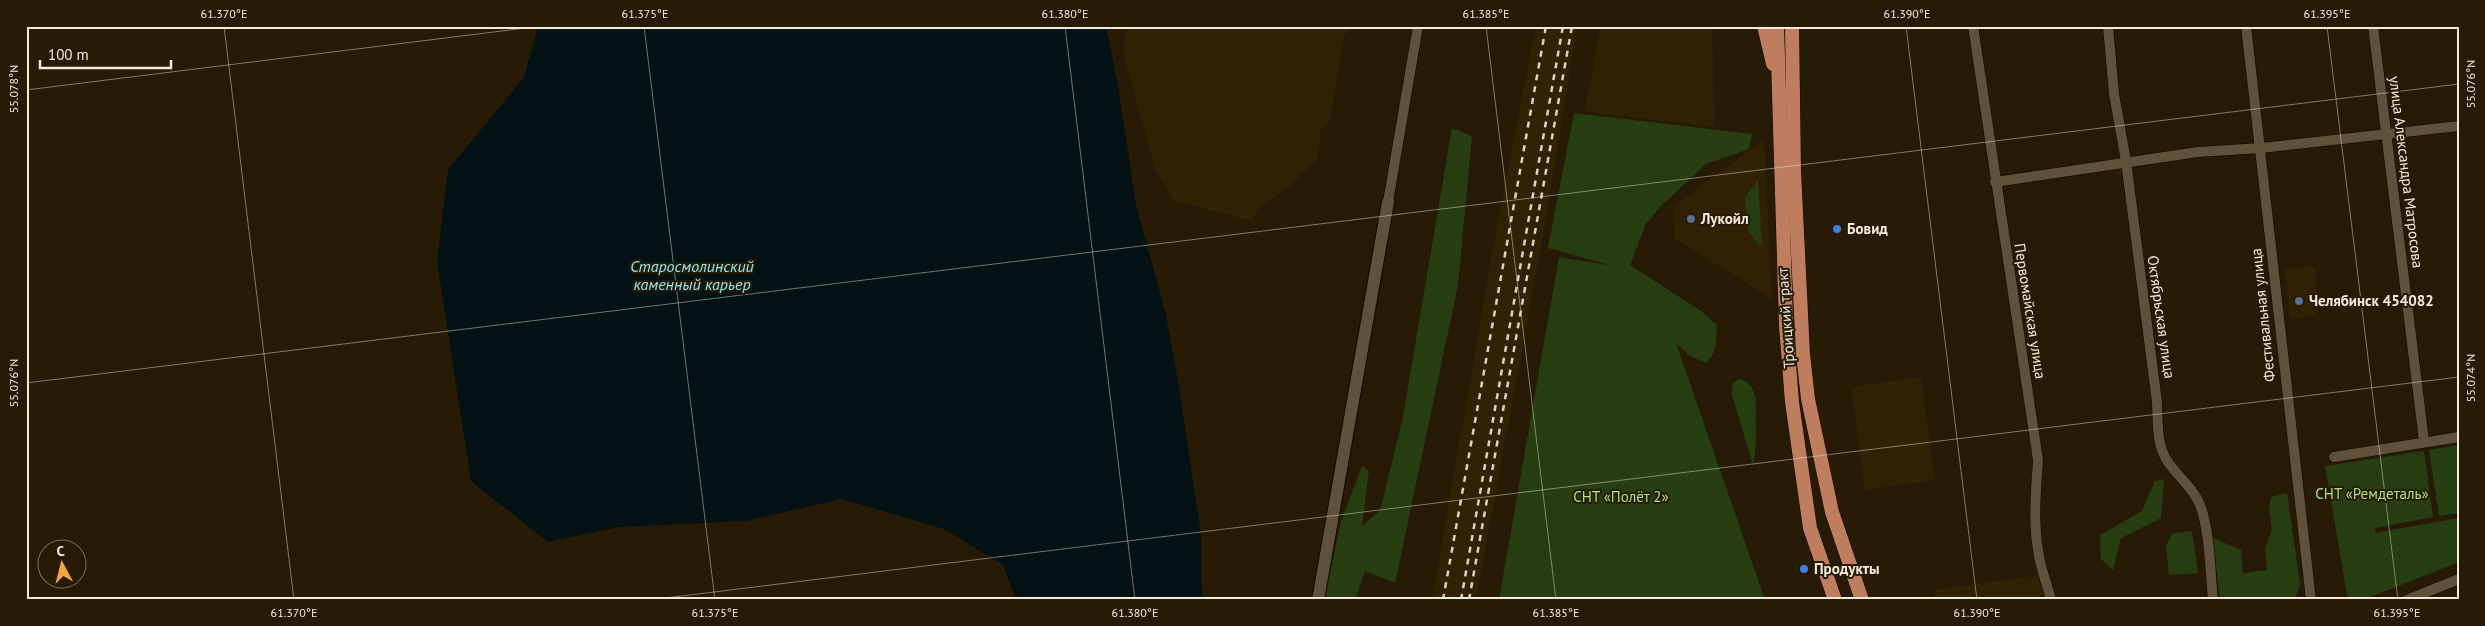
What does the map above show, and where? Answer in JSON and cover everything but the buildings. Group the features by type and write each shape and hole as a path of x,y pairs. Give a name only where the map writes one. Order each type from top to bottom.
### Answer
{"main road":[{"path":"1764,26 1780,94"},
{"name":"Троицкий тракт","path":"1778,26 1786,326 1792,402 1810,528 1835,600"},
{"name":"Троицкий тракт","path":"1792,26 1794,171 1803,354 1810,407 1832,512 1862,600"}],"street":[{"path":"1318,600 1418,26"},
{"name":"Первомайская улица","path":"1972,26 2038,460 2034,515 2036,542 2041,568 2051,600"},
{"name":"Октябрьская улица","path":"2108,26 2114,94 2126,161 2157,402 2159,436 2167,461 2193,492 2200,506 2214,600"},
{"name":"Фестивальная улица","path":"2246,26 2311,600"},
{"name":"улица Александра Матросова","path":"2373,26 2424,441"},
{"path":"1995,182 2126,161 2198,152 2261,148 2459,126"},
{"path":"2334,457 2459,436"},
{"path":"2407,600 2459,579"}],"shaded area":[{"path":"1127,26 1356,26 1344,35 1330,120 1321,129 1317,159 1289,187 1258,209 1252,221 1174,201 1156,171 1123,54"},
{"path":"1536,26 1577,26 1541,247 1476,600 1432,600 1498,220"},
{"path":"1600,26 1712,26 1715,127 1585,112"},
{"path":"1764,140 1772,300 1675,238 1673,206"},
{"path":"2315,266 2318,315 2290,319 2285,269"},
{"path":"1921,377 1935,480 1865,490 1851,387"},
{"path":"2041,575 2045,600 1935,600 1934,590"}],"green space":[{"name":"СНТ «Полёт 2»","path":"1574,113 1752,134 1749,149 1706,164 1659,208 1646,224 1630,265 1701,311 1717,325 1713,355 1706,363 1690,356 1676,343 1765,600 1499,600 1559,257 1613,266 1548,248"},
{"path":"1452,128 1472,136 1458,285 1395,583 1365,571 1355,600 1324,600 1341,522 1362,466 1369,471 1362,526 1380,511 1402,422"},
{"path":"1758,180 1762,247 1748,231 1745,197"},
{"path":"1739,379 1751,386 1755,398 1756,441 1753,465 1732,395 1733,383"},
{"name":"СНТ «Ремдеталь»","path":"2459,445 2459,513 2439,516 2429,450"},
{"name":"СНТ «Ремдеталь»","path":"2424,451 2433,517 2375,528 2375,533 2459,518 2459,562 2363,600 2348,600 2325,466"},
{"path":"2164,479 2161,518 2121,538 2113,570 2101,559 2100,535 2142,511 2155,481"},
{"path":"2287,493 2300,583 2295,600 2220,600 2213,538 2241,550 2243,573 2267,570 2265,548 2272,530 2269,510 2271,497"},
{"path":"2192,531 2198,573 2169,575 2166,546 2173,533"}],"water":[{"name":"Старосмолинский каменный карьер","path":"538,26 1106,26 1118,86 1136,205 1166,315 1179,387 1201,535 1202,600 1016,600 1003,565 944,529 842,499 746,521 619,527 548,542 471,481 437,261 448,170 524,77"}],"railway":[{"path":"1443,600 1546,26"},
{"path":"1461,600 1563,26"},
{"path":"1469,600 1572,26"}],"place":[{"name":"Лукойл","path":"1691,219"},
{"name":"Бовид","path":"1837,229"},
{"name":"Челябинск 454082","path":"2299,301"},
{"name":"Продукты","path":"1804,569"}]}
